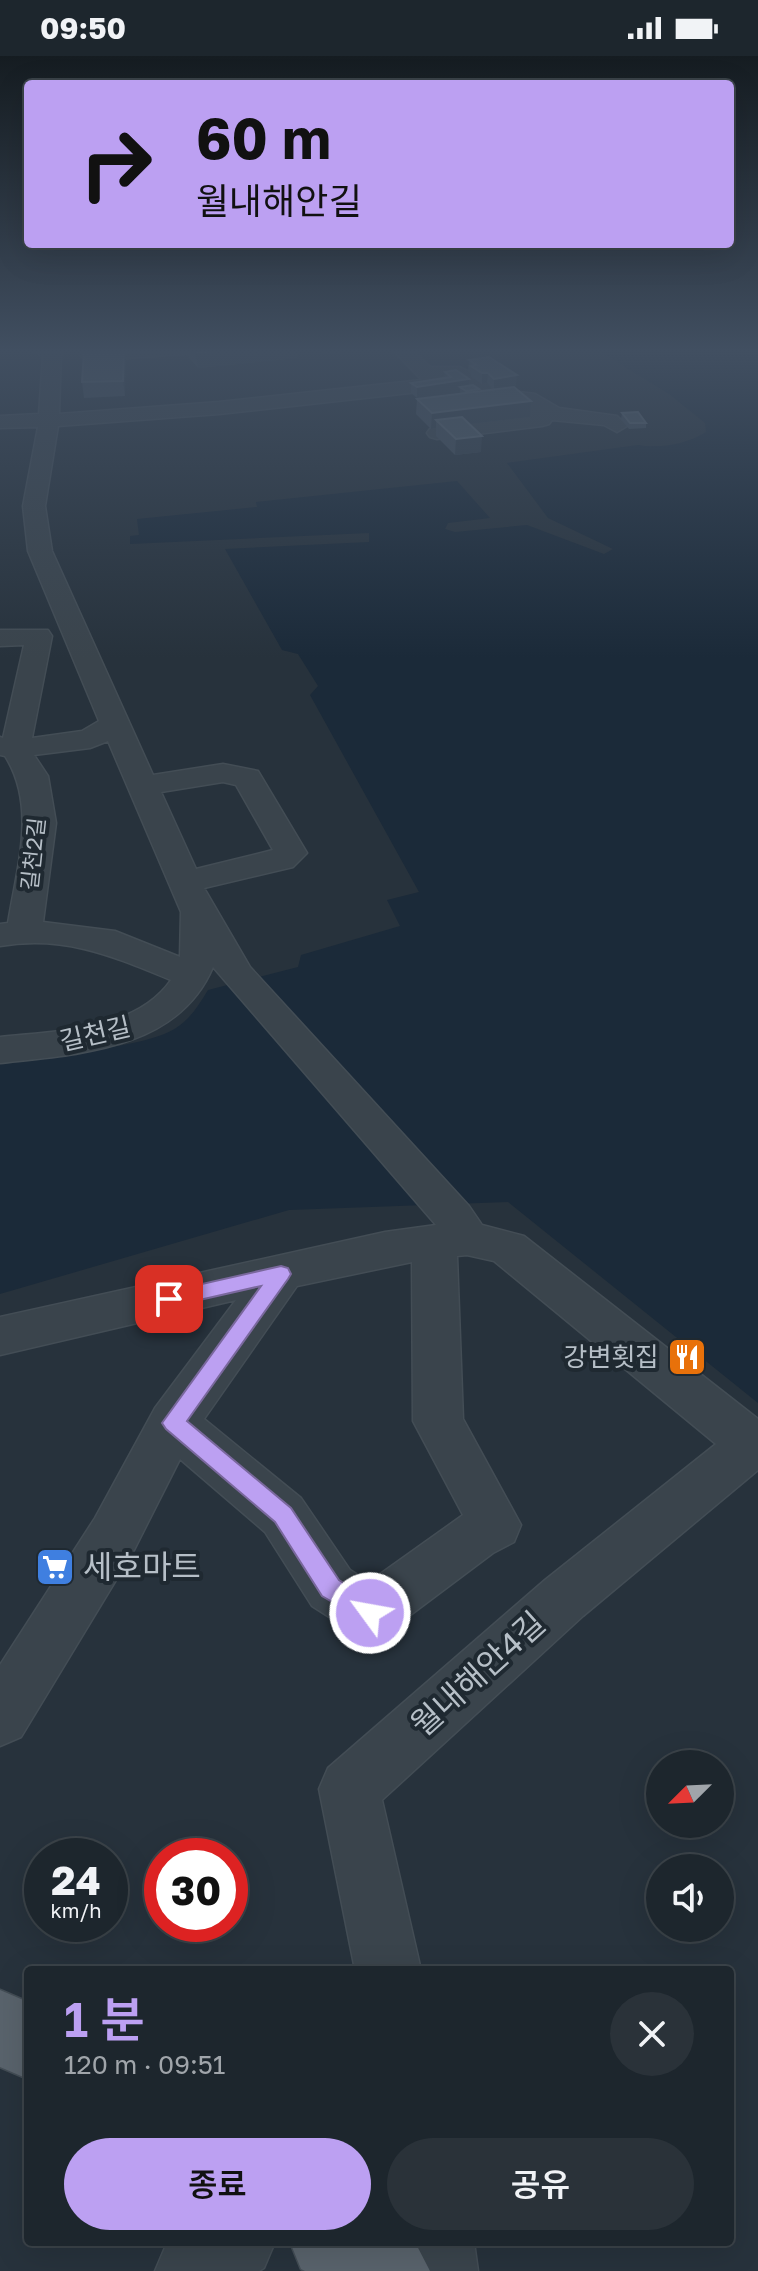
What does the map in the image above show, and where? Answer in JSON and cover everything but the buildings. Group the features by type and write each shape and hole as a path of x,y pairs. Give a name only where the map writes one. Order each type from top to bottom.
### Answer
{"main road":[{"path":"0,2025 24,2041"},
{"path":"337,2246 391,2271"}],"street":[{"path":"43,451 29,517 40,551 190,894 237,975 452,1232 438,1421 495,1525 474,1536 370,1613 331,1588 283,1515 173,1423"},
{"path":"0,638 39,636 7,747 90,739 116,723"},
{"name":"길천2길","path":"7,747 33,776 40,823 12,933 102,939 192,975"},
{"path":"143,786 223,773 247,778 291,853 281,860 190,894"},
{"name":"길천길","path":"0,1050 66,1042 139,1025 171,1004 200,958 202,932 190,894"},
{"path":"0,1336 281,1274 452,1232 508,1248 755,1446"},
{"path":"0,1717 114,1535 173,1423 281,1274"},
{"name":"월내해안4길","path":"387,1966 364,1872 349,1789 564,1598 755,1446"},
{"path":"174,2271 188,2246"},
{"path":"192,2271 232,2246"},
{"path":"438,2246 441,2271"}],"water":[{"path":"592,451 758,451 758,1403 508,1202 289,1210 0,1294 0,1062 118,1046 162,1035 186,1020 208,990 298,967 301,955 400,926 387,900 419,892 310,695 318,686 298,654 282,650 225,549 369,542 369,533 130,544 130,536 139,535 137,519 257,507 256,502 457,481 490,518 448,523 445,529 455,532 527,525 604,554 613,549 548,518 507,463"}],"place":[{"name":"강변횟집","path":"687,1357"},
{"name":"세호마트","path":"55,1567"}],"route":[{"path":"169,1299 281,1274 173,1423 283,1515 331,1588 370,1613"}]}
